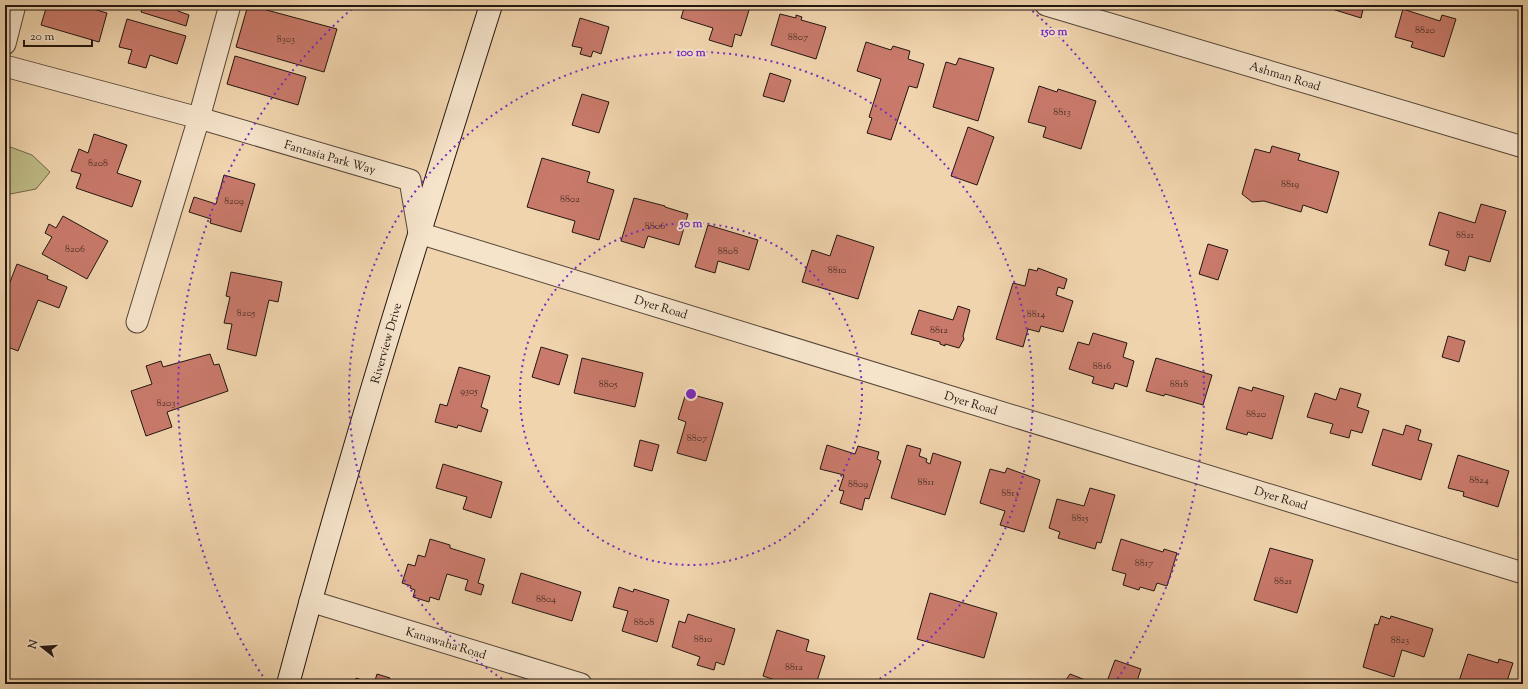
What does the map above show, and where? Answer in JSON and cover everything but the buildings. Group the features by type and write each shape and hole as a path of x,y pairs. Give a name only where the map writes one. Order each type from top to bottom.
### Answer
{"street":[{"path":"5,44 15,5"},
{"path":"137,322 199,118 230,5"},
{"name":"Riverview Drive","path":"288,684 310,601 419,233 492,5"},
{"name":"Ashman Road","path":"1046,5 1523,147"},
{"name":"Fantasia Park Way","path":"5,66 199,118 410,180 419,233"},
{"name":"Dyer Road","path":"419,233 1523,573"},
{"name":"Kanawaha Road","path":"310,601 573,683"}],"shaded area":[{"path":"5,145 32,155 50,172 36,189 5,195"}]}
